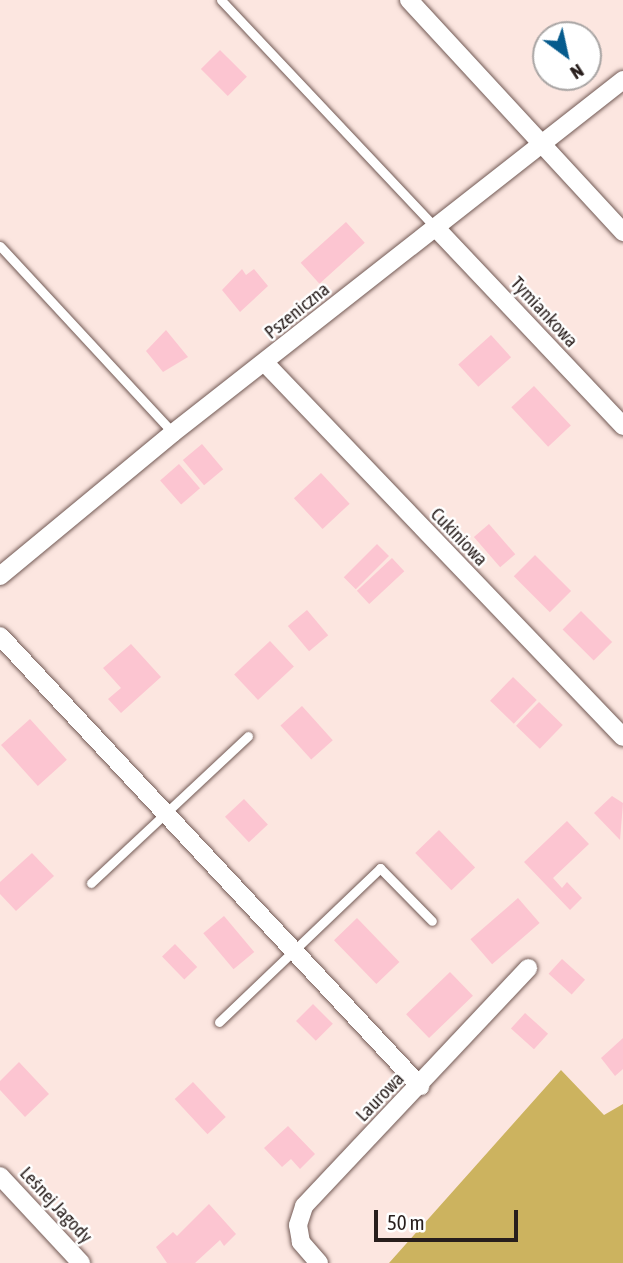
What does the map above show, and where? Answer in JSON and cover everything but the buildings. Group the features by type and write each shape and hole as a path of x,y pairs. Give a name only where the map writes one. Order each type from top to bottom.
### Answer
{"street":[{"path":"409,0 623,232"},
{"name":"Pszeniczna","path":"0,576 173,433 266,363 623,80"},
{"name":"Tymiankowa","path":"435,227 623,426"},
{"name":"Cukiniowa","path":"266,363 623,737"},
{"path":"0,636 421,1086"},
{"name":"Laurowa","path":"319,1263 301,1242 298,1226 304,1206 421,1086 528,968"},
{"name":"Leśnej Jagody","path":"0,1176 81,1263"}],"lane":[{"path":"221,0 435,227"},
{"path":"0,246 173,433"},
{"path":"91,883 248,736"},
{"path":"219,1023 380,867 432,922"}],"shaded area":[{"path":"561,1070 604,1115 623,1104 623,1263 389,1263"}]}
